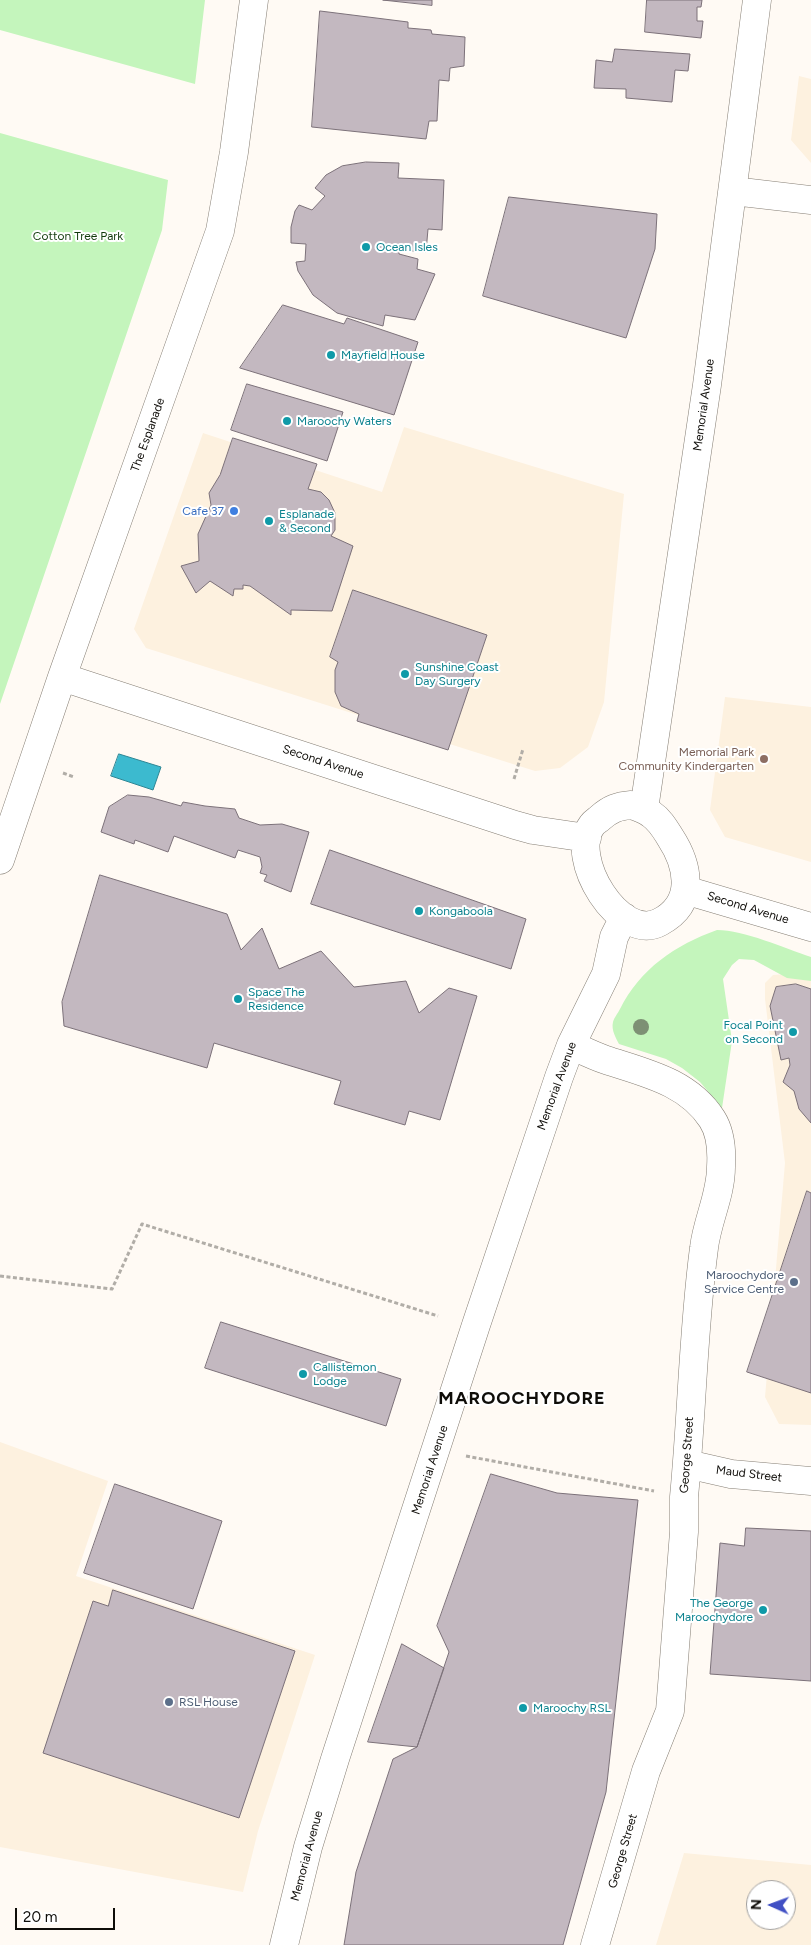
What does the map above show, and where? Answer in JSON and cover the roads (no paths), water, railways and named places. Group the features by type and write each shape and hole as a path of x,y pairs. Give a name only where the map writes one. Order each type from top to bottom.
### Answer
{"street":[{"name":"The Esplanade","path":"0,860 62,677 220,231 234,152 254,0"},
{"name":"Memorial Avenue","path":"644,809 708,385 757,0"},
{"path":"733,190 811,200"},
{"name":"Second Avenue","path":"62,677 515,825 533,830 587,838"},
{"path":"630,805 651,813 661,823 678,850 686,876 685,890 681,903 671,916 658,924 636,924 614,910 593,878 587,863 587,838 591,826 604,814 617,806 630,805"},
{"name":"Second Avenue","path":"685,890 811,927"},
{"name":"Memorial Avenue","path":"284,1945 313,1831 476,1325 571,1045 606,974 614,937 624,918"},
{"name":"George Street","path":"571,1045 603,1059 664,1079 682,1088 708,1114 718,1134 722,1152 721,1169 704,1246 684,1497 684,1532 670,1711 646,1771 595,1945"},
{"name":"Maud Street","path":"688,1464 731,1474 811,1480"}],"water":[{"path":"119,754 161,767 153,790 111,776"}],"place":[{"name":"Ocean Isles","path":"366,247"},
{"name":"Mayfield House","path":"331,355"},
{"name":"Maroochy Waters","path":"287,421"},
{"name":"Cafe 37","path":"234,511"},
{"name":"Esplanade & Second","path":"269,521"},
{"name":"Sunshine Coast Day Surgery","path":"405,674"},
{"name":"Memorial Park Community Kindergarten","path":"764,759"},
{"name":"Kongaboola","path":"419,911"},
{"name":"Space The Residence","path":"238,999"},
{"name":"Focal Point on Second","path":"793,1032"},
{"name":"Maroochydore Service Centre","path":"794,1282"},
{"name":"Callistemon Lodge","path":"303,1374"},
{"name":"The George Maroochydore","path":"763,1610"},
{"name":"RSL House","path":"169,1702"},
{"name":"Maroochy RSL","path":"523,1708"}],"district":[{"name":"MAROOCHYDORE","path":"522,1399"}],"park label":[{"name":"Cotton Tree Park","path":"78,236"}]}
